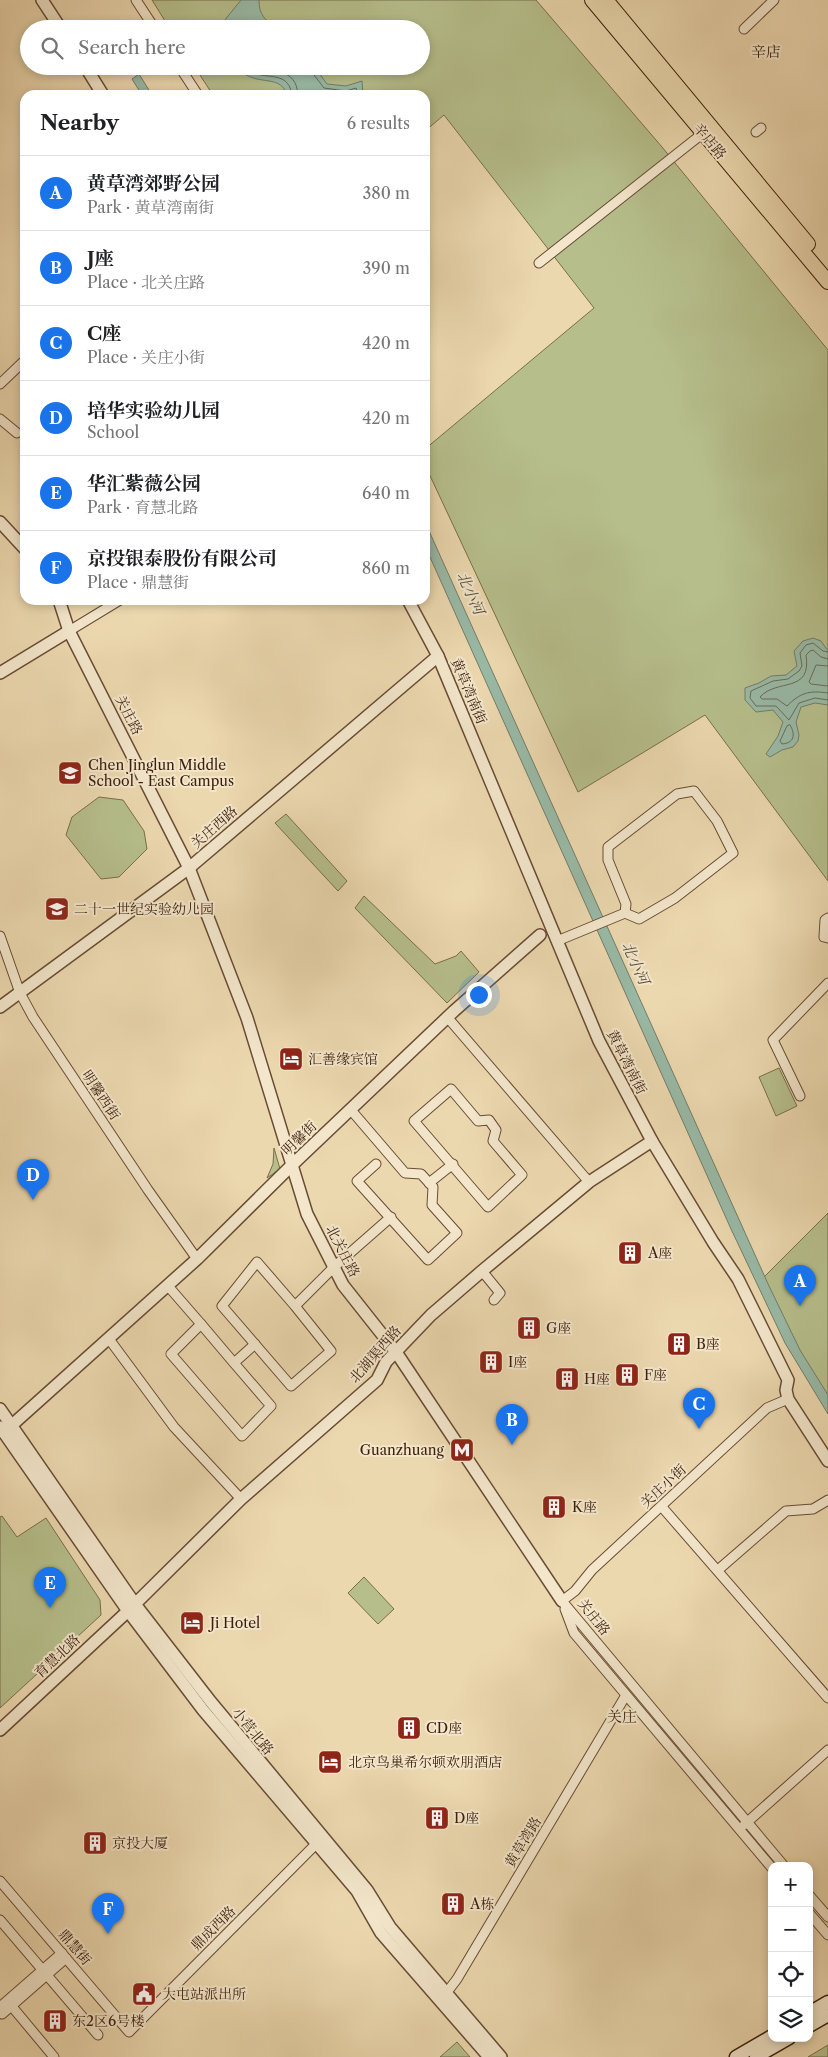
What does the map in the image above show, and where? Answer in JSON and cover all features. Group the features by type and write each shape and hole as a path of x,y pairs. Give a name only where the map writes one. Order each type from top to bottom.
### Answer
{"main road":[{"name":"辛店路","path":"592,0 828,267"},
{"name":"辛店路","path":"606,0 828,282"},
{"path":"813,2011 828,2002"},
{"path":"813,2024 828,2015"},
{"path":"736,2057 768,2038"},
{"path":"756,2057 781,2042"}],"street":[{"path":"42,0 55,20"},
{"path":"136,0 149,20"},
{"path":"744,29 774,0"},
{"path":"91,75 100,90"},
{"path":"185,75 195,90"},
{"path":"539,263 708,130"},
{"path":"0,384 20,366"},
{"path":"0,419 17,434"},
{"path":"0,522 20,544"},
{"name":"关庄路","path":"61,605 70,631 189,868"},
{"path":"0,673 112,605"},
{"name":"黄草湾南街","path":"411,605 438,656 599,1041 652,1141 713,1242 738,1279 788,1380 786,1390 788,1399 828,1461"},
{"name":"关庄西路","path":"0,1007 189,868 438,656"},
{"path":"557,941 626,913 639,919 675,898 733,853 717,821 694,791 678,794 608,848 608,860 626,904 626,913"},
{"name":"北关庄路","path":"189,868 247,1018 308,1214 343,1285 396,1352 562,1601"},
{"path":"828,918 824,920 824,937 828,938"},
{"name":"明馨街","path":"6,1426 109,1339 168,1286 292,1165 448,1018 540,935"},
{"name":"明馨西街","path":"0,936 20,993 33,1017 148,1190 197,1259"},
{"path":"800,1096 773,1040 828,983"},
{"path":"448,1018 589,1182"},
{"path":"451,1089 478,1121 489,1120 496,1130 493,1140 522,1175 488,1207 453,1164 414,1121 451,1089"},
{"path":"351,1110 405,1174 421,1174 429,1183 432,1187 432,1205 457,1233 428,1260 357,1181 376,1164"},
{"name":"北湖渠西路","path":"131,1607 241,1499 377,1380 386,1362 431,1315 589,1182 652,1141"},
{"path":"429,1183 453,1164"},
{"path":"295,1306 334,1267 390,1217"},
{"path":"257,1262 295,1306 331,1351 291,1386 222,1306 257,1262"},
{"path":"482,1271 500,1293 494,1300"},
{"path":"168,1286 201,1324 271,1406 242,1436 172,1354 201,1324"},
{"path":"109,1339 174,1427 241,1499"},
{"path":"234,1363 255,1344"},
{"name":"关庄小街","path":"562,1601 575,1591 592,1570 767,1408 788,1399"},
{"name":"小营北路","path":"0,1409 6,1426 131,1607 210,1702 319,1841 357,1891 381,1932 501,2057"},
{"path":"718,1570 786,1512 813,1510 828,1500"},
{"path":"662,1507 828,1698"},
{"name":"关庄路","path":"562,1601 574,1633 768,1863"},
{"name":"关庄路","path":"562,1601 781,1862"},
{"name":"育慧北路","path":"0,1730 131,1607"},
{"name":"黄草湾路","path":"443,1997 458,1979 626,1695"},
{"path":"739,1829 828,1750"},
{"name":"鼎成西路","path":"129,2032 319,1841"},
{"name":"鼎慧街","path":"0,1881 129,2032"},
{"path":"813,1900 828,1917"},
{"path":"813,1918 828,1935"},
{"path":"0,1920 98,2035"},
{"path":"54,2057 3,2010 64,1956"},
{"name":"小营北路","path":"443,1997 489,2057"}],"green space":[{"path":"152,0 536,0 662,147 828,350 828,881 705,715 578,792 430,476 430,445 594,308 444,115 430,127 430,90 210,90 200,75 430,75 430,20 164,20"},
{"path":"99,797 123,800 144,831 147,849 119,877 101,879 66,835 72,817"},
{"path":"286,814 347,881 338,891 275,823"},
{"path":"364,896 435,964 456,956 461,951 479,972 447,1003 355,908"},
{"path":"779,1068 797,1106 776,1116 759,1077"},
{"path":"274,1148 280,1169 267,1178 273,1164"},
{"path":"828,1213 828,1402 761,1280"},
{"path":"2,1516 17,1537 46,1518 100,1600 101,1615 0,1708 0,1517"},
{"path":"364,1577 394,1609 378,1624 348,1593"},
{"path":"457,2042 470,2057 440,2057"},
{"path":"828,2045 828,2057 808,2057"}],"water":[{"path":"241,0 259,0 260,10 266,20 225,20"},
{"path":"140,75 149,90 139,90 132,79"},
{"path":"246,75 320,75 327,84 346,86 362,81 363,90 285,90 279,84 271,81"},
{"name":"北小河","path":"430,533 769,1286 800,1350 828,1395 828,1414 785,1343 731,1229 430,557"},
{"path":"813,638 821,641 828,651 828,705 815,703 801,707 796,722 799,735 798,741 793,747 782,750 770,757 766,754 778,736 783,722 773,710 756,712 745,700 745,688 771,676 786,675 797,666 794,651 803,641"}],"place":[{"name":"Chen Jinglun Middle School - East Campus","path":"70,773"},
{"name":"二十一世纪实验幼儿园","path":"57,909"},
{"name":"汇善缘宾馆","path":"291,1059"},
{"name":"培华实验幼儿园","path":"33,1200"},
{"name":"A座","path":"630,1253"},
{"name":"黄草湾郊野公园","path":"800,1306"},
{"name":"G座","path":"529,1328"},
{"name":"B座","path":"679,1344"},
{"name":"I座","path":"491,1362"},
{"name":"F座","path":"627,1375"},
{"name":"H座","path":"567,1379"},
{"name":"C座","path":"699,1429"},
{"name":"J座","path":"512,1445"},
{"name":"Guanzhuang","path":"462,1450"},
{"name":"K座","path":"554,1507"},
{"name":"华汇紫薇公园","path":"50,1608"},
{"name":"Ji Hotel","path":"192,1623"},
{"name":"CD座","path":"409,1728"},
{"name":"北京鸟巢希尔顿欢朋酒店","path":"330,1762"},
{"name":"D座","path":"437,1818"},
{"name":"京投大厦","path":"95,1843"},
{"name":"A栋","path":"453,1904"},
{"name":"京投银泰股份有限公司","path":"108,1934"},
{"name":"大屯站派出所","path":"144,1994"},
{"name":"东2区6号楼","path":"55,2021"}],"district":[{"name":"辛店","path":"766,51"},
{"name":"关庄","path":"622,1716"}]}
